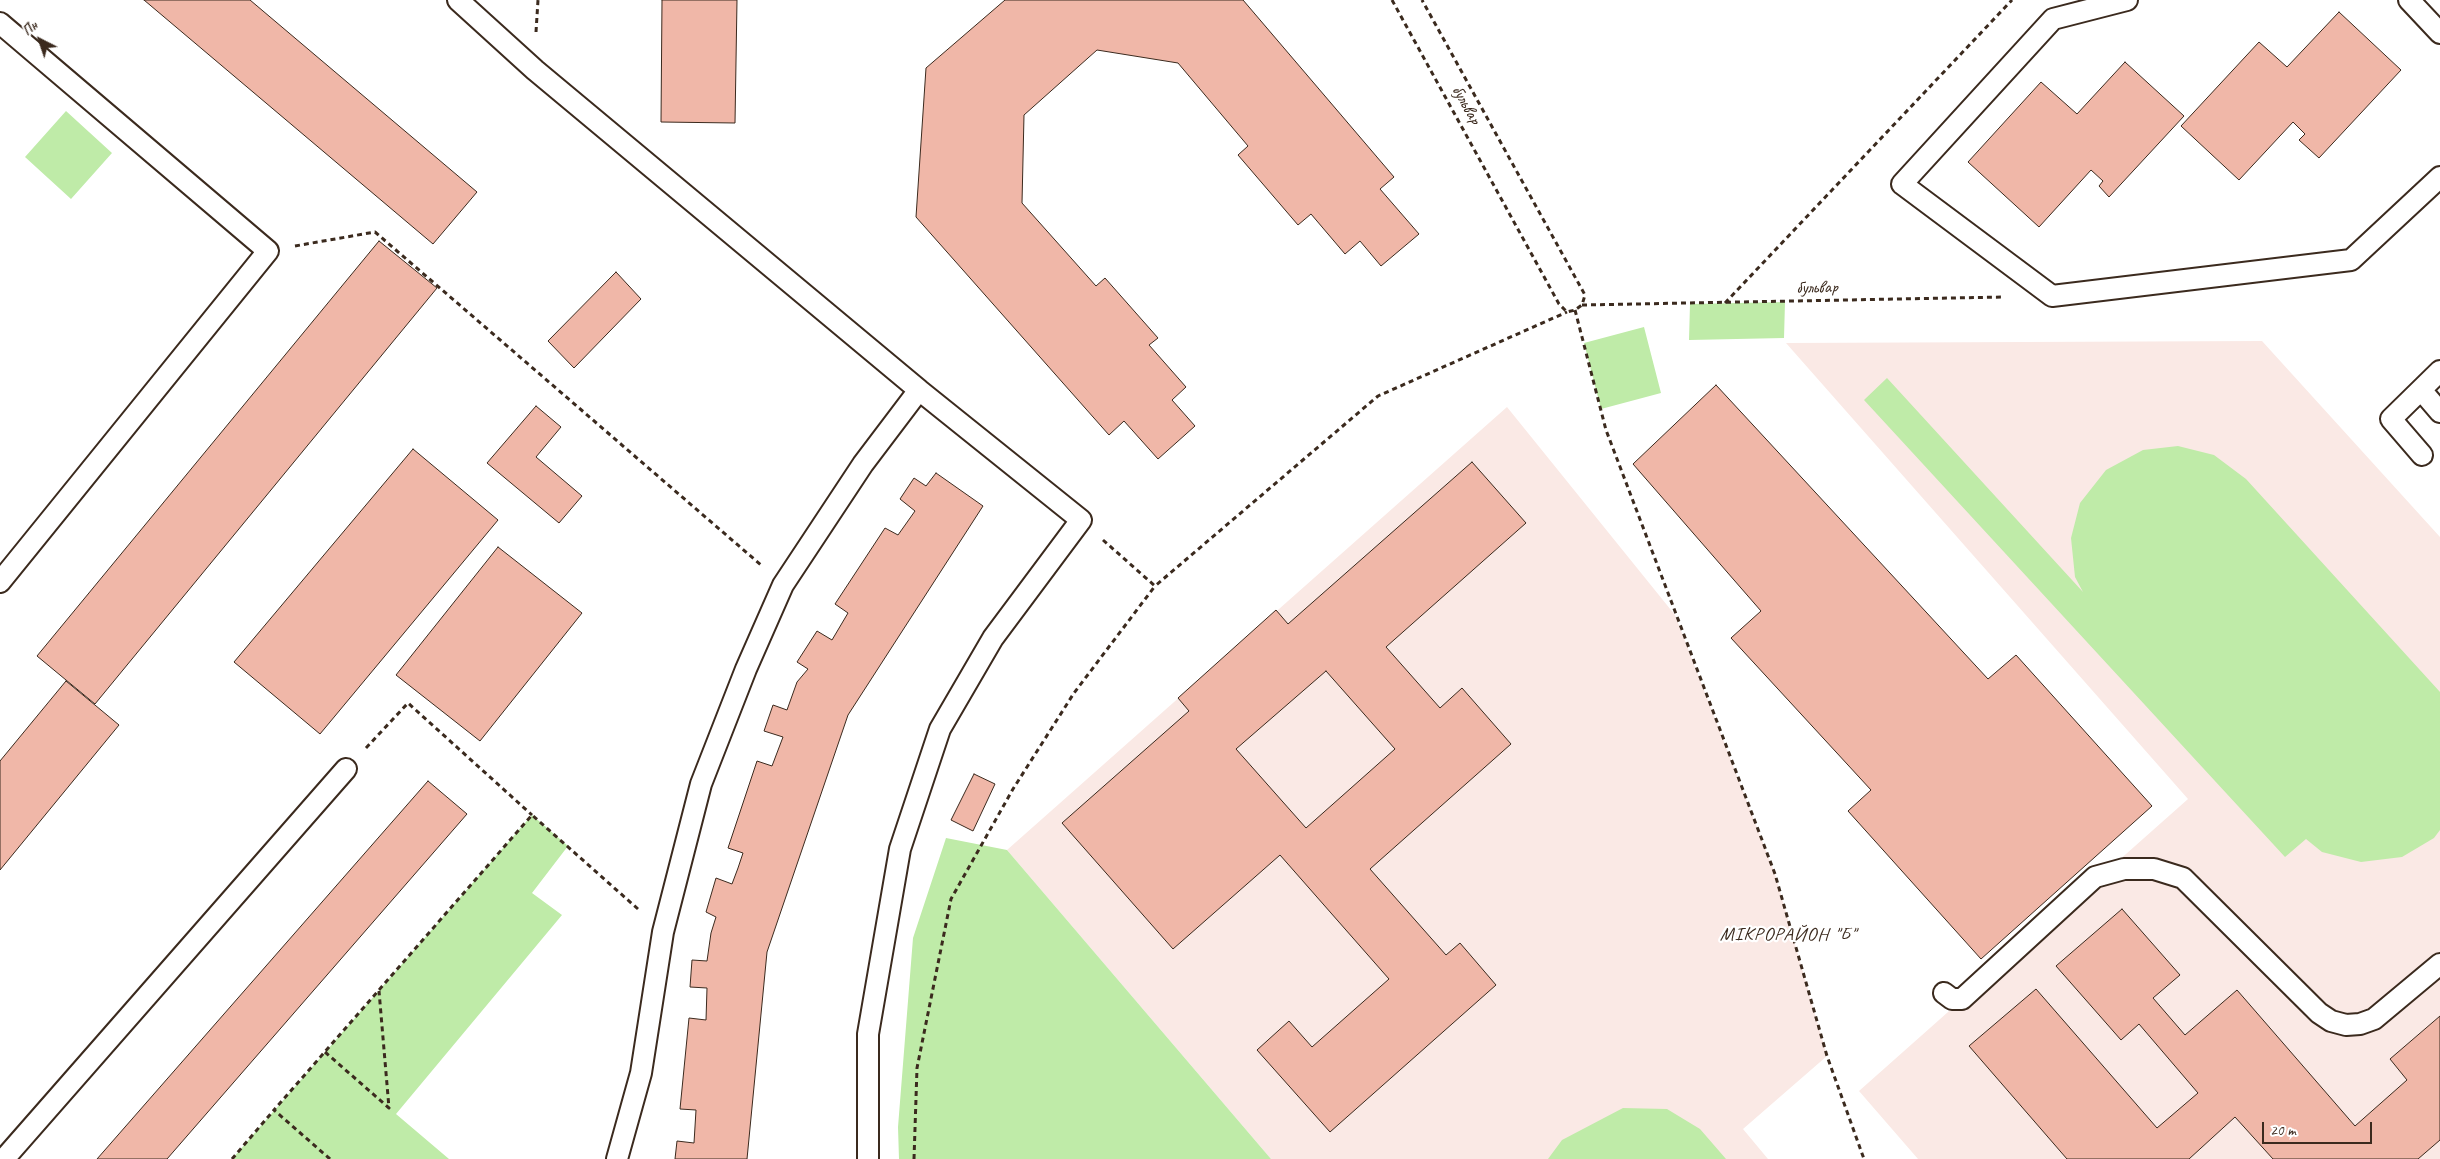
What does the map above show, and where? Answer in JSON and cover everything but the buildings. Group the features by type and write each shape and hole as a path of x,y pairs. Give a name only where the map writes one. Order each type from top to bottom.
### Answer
{"lane":[{"path":"458,0 535,70 919,390 1081,520 993,638 940,729 900,848 868,1034 868,1159"},
{"path":"2127,0 2053,18 1902,184 2052,296 2351,260 2440,177"},
{"path":"2408,0 2437,22"},
{"path":"0,23 268,251 0,582"},
{"path":"2422,455 2391,419 2422,391 2440,371"},
{"path":"617,1159 641,1073 663,932 701,784 746,669 784,585 863,464 919,390"},
{"path":"2422,391 2440,412"},
{"path":"4,1159 346,769"},
{"path":"1944,993 1952,999 1962,999 2095,877 2124,869 2154,869 2183,878 2319,1013 2331,1021 2346,1025 2360,1024 2374,1019 2440,964"}],"path":[{"name":"бульвар","path":"1392,0 1559,304 1567,312"},
{"name":"бульвар","path":"1422,0 1584,295 1582,305 1725,304 2052,296"},
{"path":"1725,304 2012,0"},
{"path":"268,251 375,232 784,585"},
{"path":"914,1159 917,1068 951,899 1014,789 1074,693 1155,586 1378,396 1575,310 1582,305"},
{"path":"1575,310 1606,430 1775,874 1827,1056 1864,1159"},
{"path":"1081,520 1155,586"},
{"path":"346,769 408,703 663,932"},
{"path":"232,1159 532,814"},
{"path":"325,1052 389,1108 379,990"},
{"path":"274,1110 330,1159"}],"shaded area":[{"path":"2262,341 2440,537 2440,1159 1918,1159 1859,1091 2188,799 1786,343"},
{"path":"1507,407 1675,615 1775,874 1827,1056 1743,1129 1768,1159 1271,1159 1007,850"}],"green space":[{"path":"66,111 112,153 71,199 25,157"},
{"path":"1785,302 1784,338 1689,340 1690,304"},
{"path":"1644,327 1661,393 1601,409 1584,343"},
{"path":"1887,378 2083,592 2075,577 2071,538 2080,503 2106,470 2143,450 2178,446 2214,455 2246,479 2440,692 2440,830 2434,838 2402,857 2361,862 2322,852 2306,839 2285,857 1864,400"},
{"path":"532,815 568,846 532,893 562,915 396,1114 449,1159 232,1159"},
{"path":"946,838 1007,850 1271,1159 899,1159 898,1127 913,938"},
{"path":"1623,1108 1667,1109 1700,1129 1726,1159 1548,1159 1562,1140"}],"district":[{"name":"МІКРОРАЙОН \"Б\"","path":"1788,935"}]}
